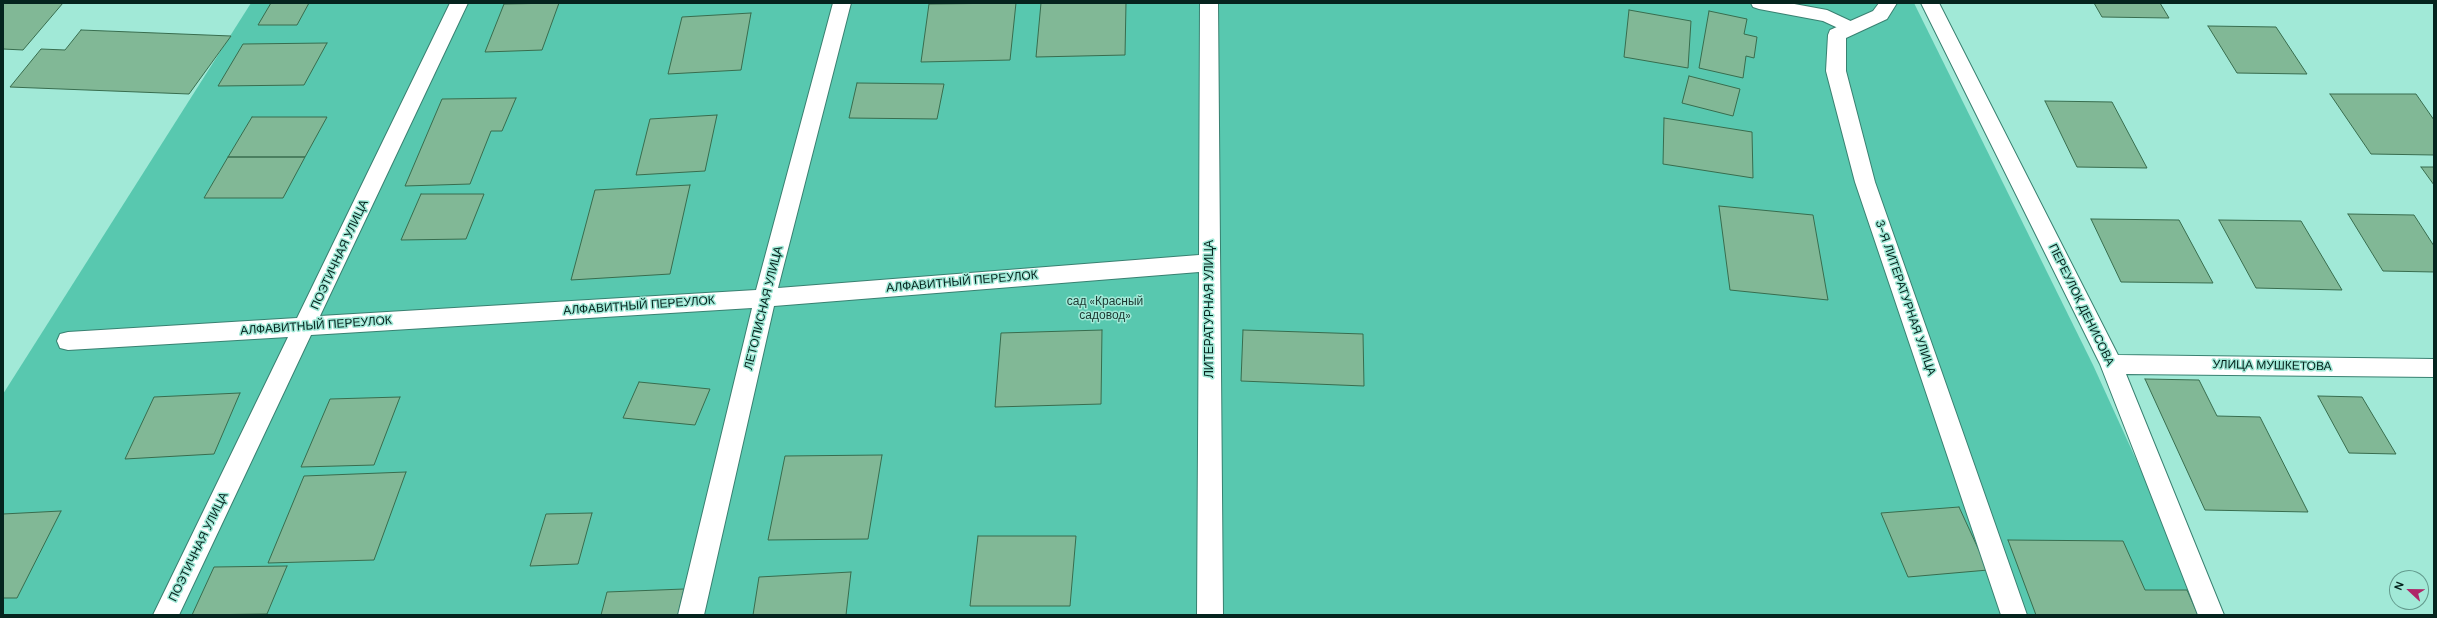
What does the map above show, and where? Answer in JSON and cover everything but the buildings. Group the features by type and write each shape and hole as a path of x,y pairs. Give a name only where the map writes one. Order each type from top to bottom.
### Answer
{"street":[{"name":"ПОЭТИЧНАЯ УЛИЦА","path":"166,615 459,3"},
{"name":"ЛЕТОПИСНАЯ УЛИЦА","path":"691,615 765,298 842,3"},
{"name":"ЛИТЕРАТУРНАЯ УЛИЦА","path":"1209,3 1210,615"},
{"name":"3-Я ЛИТЕРАТУРНАЯ УЛИЦА","path":"1888,3 1880,14 1836,35 1836,71 1865,182 2014,615"},
{"name":"ПЕРЕУЛОК ДЕНИСОВА","path":"1930,3 2111,364 2211,615"},
{"name":"АЛФАВИТНЫЙ ПЕРЕУЛОК","path":"68,341 765,298 1210,263"},
{"name":"УЛИЦА МУШКЕТОВА","path":"2111,364 2434,368"}],"lane":[{"path":"1759,3 1828,16 1851,28"}],"green space":[{"name":"сад «Красный садовод»","path":"251,3 1914,3 2093,365 2207,615 3,615 3,394"}]}
